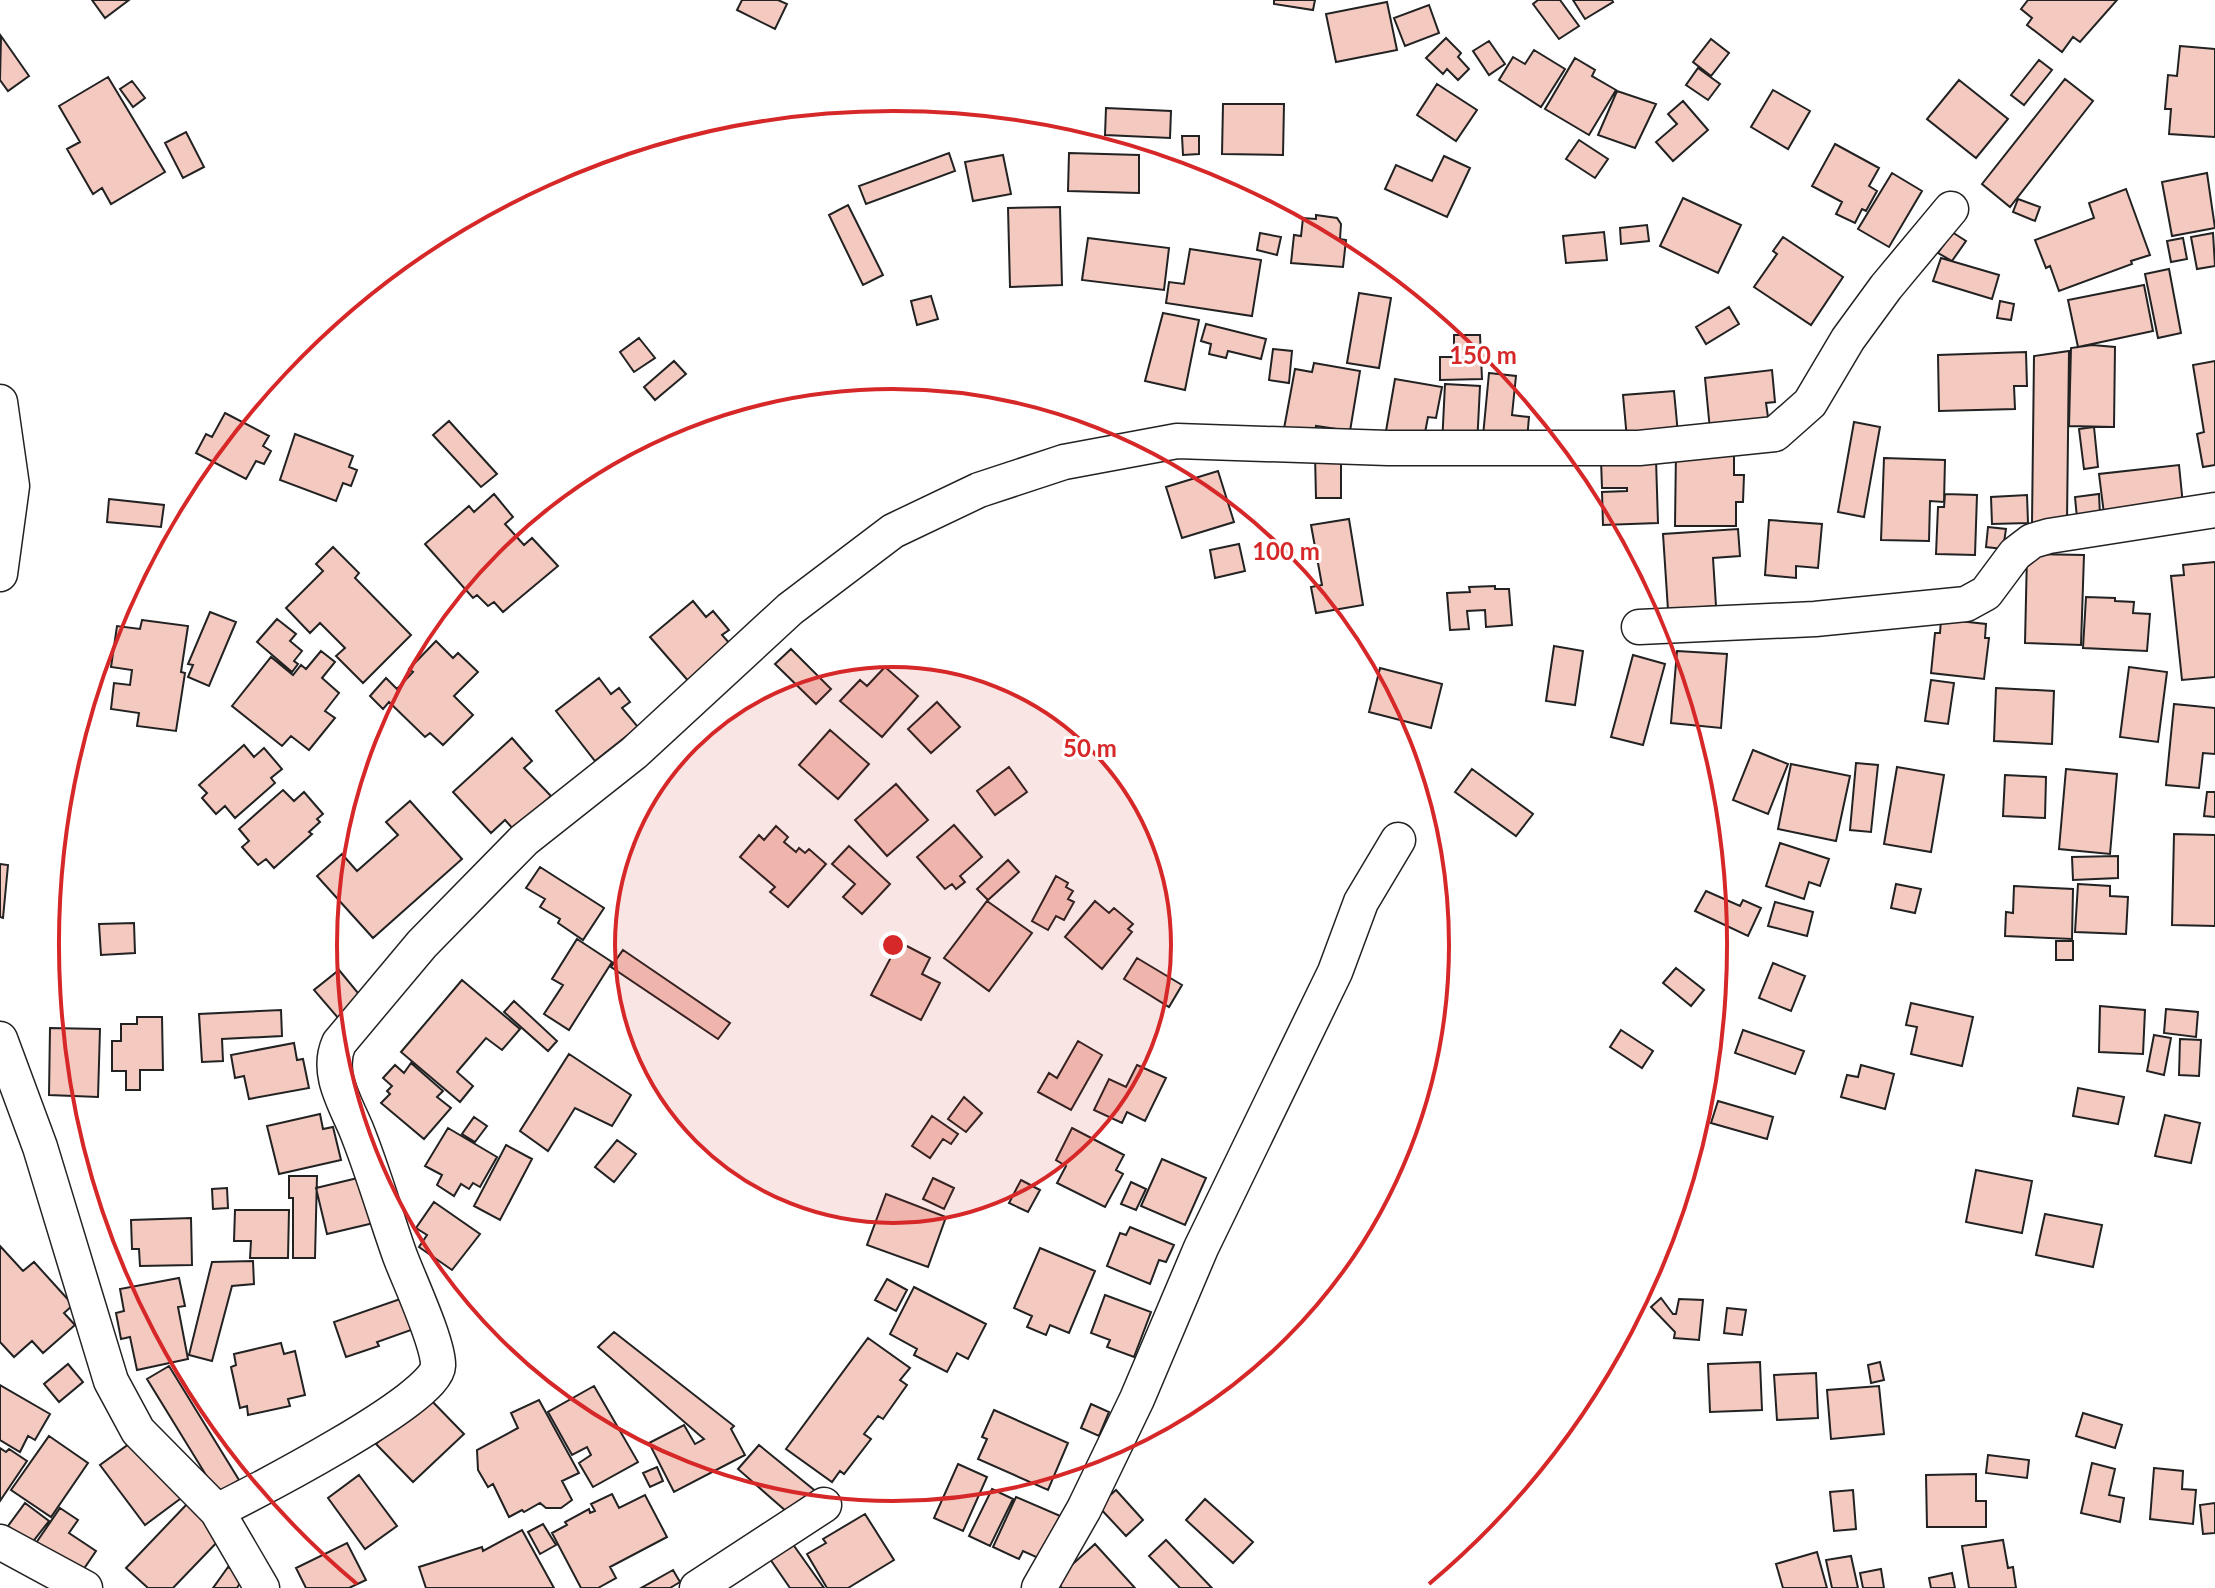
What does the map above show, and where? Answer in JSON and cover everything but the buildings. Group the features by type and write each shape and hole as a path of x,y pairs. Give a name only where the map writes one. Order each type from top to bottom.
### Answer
{"street":[{"path":"217,1511 291,1473 407,1402 433,1378 438,1367 433,1343 399,1253 372,1168 337,1084 332,1058 339,1043 422,944 524,840 634,753 790,609 893,531 979,490 1064,462 1177,441 1388,448 1639,448 1775,434 1810,403 1848,339 1886,287 1951,209"},
{"path":"0,402 12,486 0,574"},
{"path":"1639,627 1815,619 1966,604 1986,593 2015,554 2032,541 2215,510"},
{"path":"1039,1588 1084,1509 1137,1399 1201,1248 1335,972 1361,902 1398,840"},
{"path":"0,1039 40,1147 111,1381 138,1431 217,1511 262,1588"},
{"path":"697,1588 824,1505"},
{"path":"0,1542 85,1588"}]}
